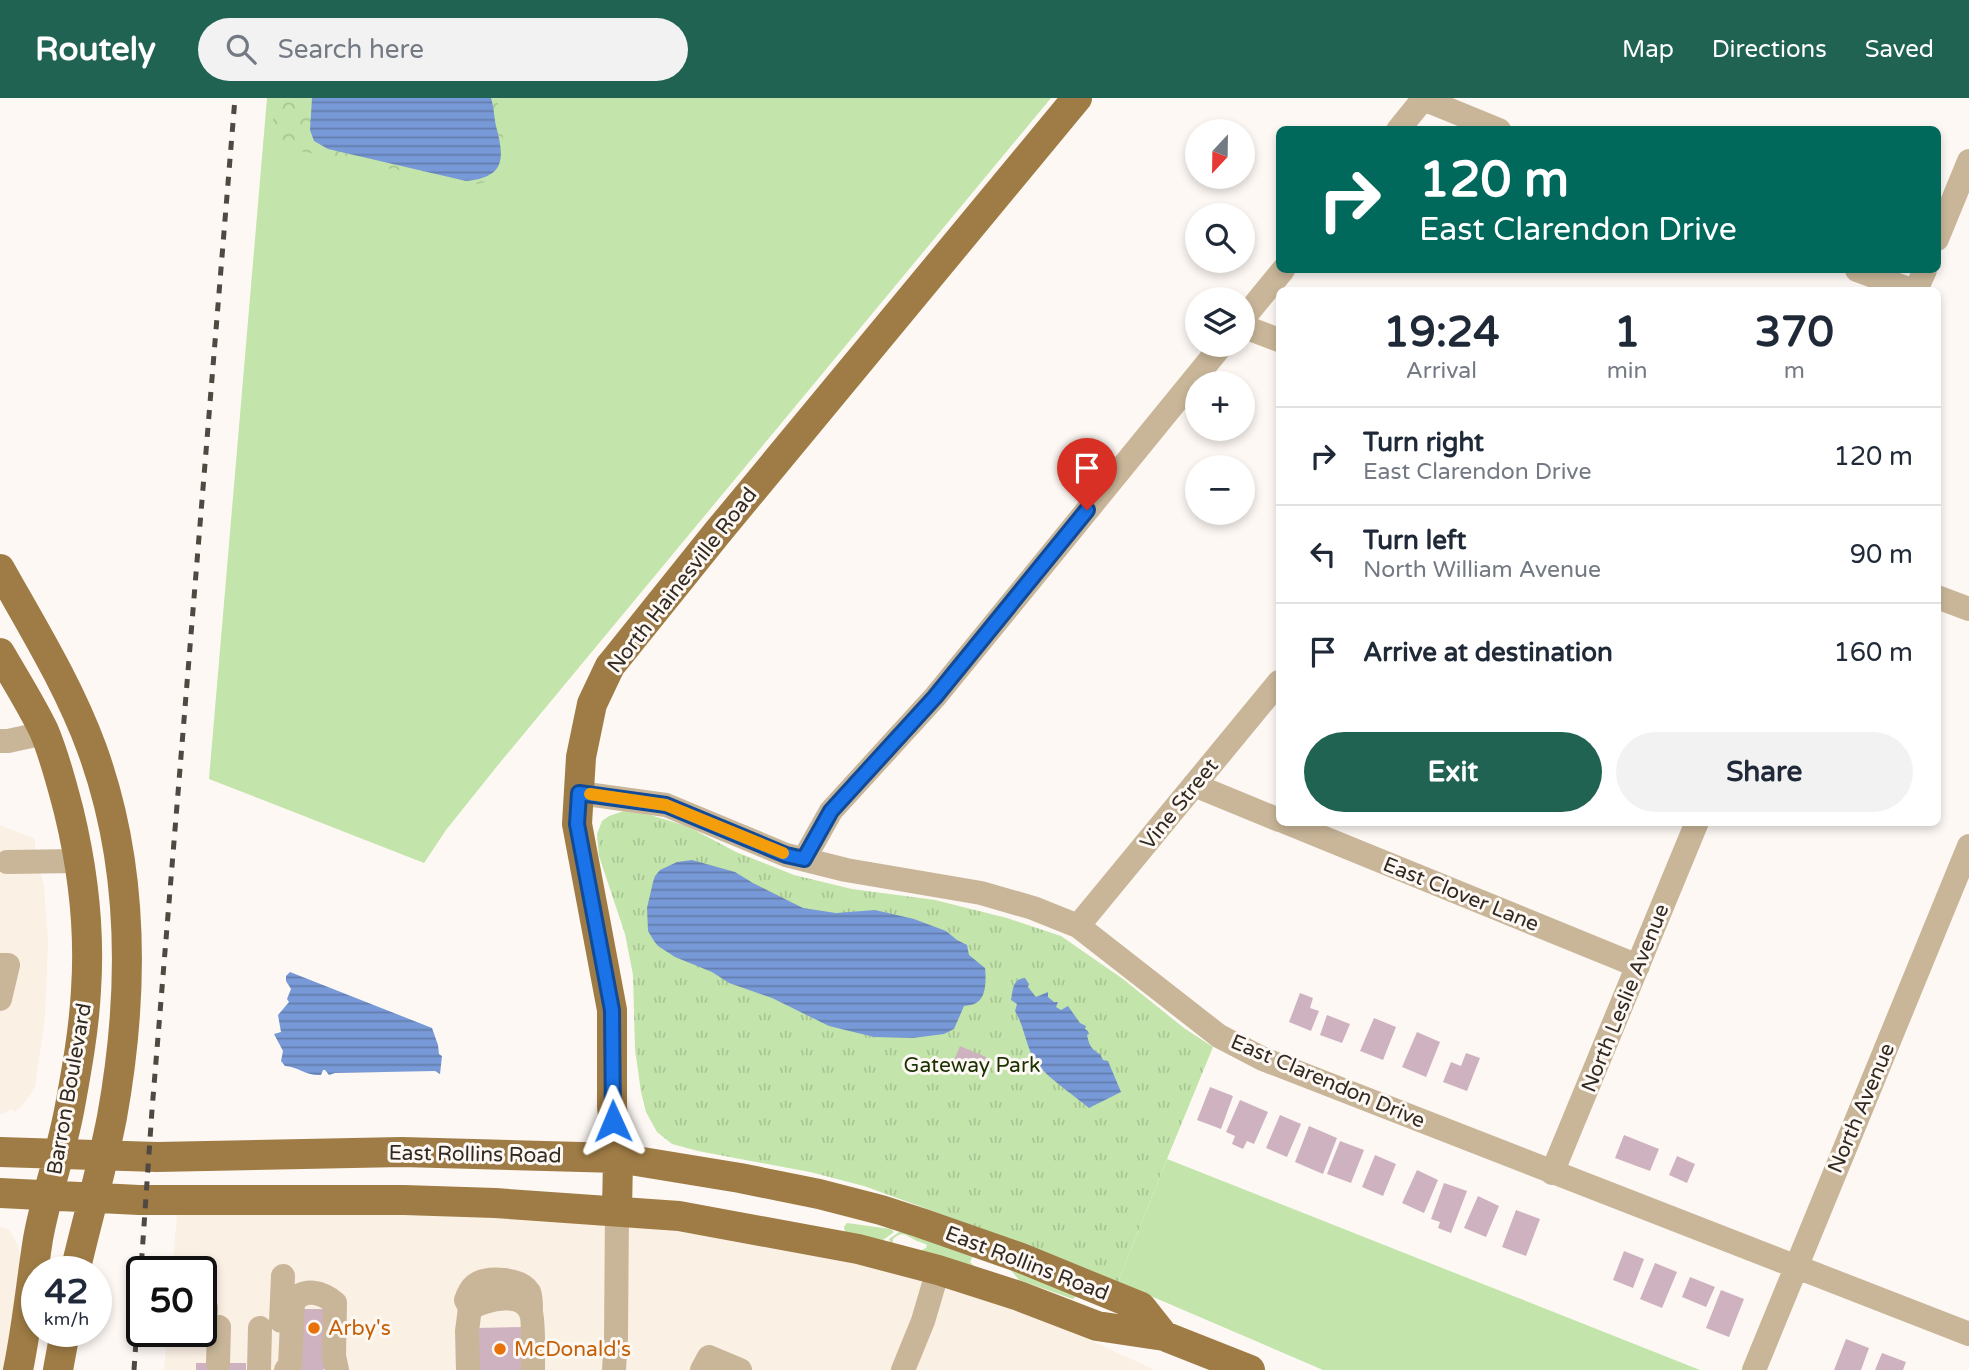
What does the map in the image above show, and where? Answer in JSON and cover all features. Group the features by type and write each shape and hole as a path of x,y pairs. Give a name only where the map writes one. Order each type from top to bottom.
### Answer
{"main road":[{"name":"North Hainesville Road","path":"617,1211 618,1158 612,1107 612,1010 577,824 581,757 593,704 610,666 1077,98"},
{"name":"Barron Boulevard","path":"0,569 72,701 87,736 106,792 124,885 127,995 112,1115 79,1256"},
{"name":"Barron Boulevard","path":"0,653 45,733 63,790 79,861 85,910 86,991 70,1106 38,1238 18,1370"},
{"name":"East Rollins Road","path":"0,1152 157,1157 402,1152 618,1158 788,1187 911,1220 1021,1258 1141,1307 1164,1336"},
{"name":"East Rollins Road","path":"0,1193 139,1200 404,1200 495,1203 679,1216 858,1250 938,1270 1019,1296 1097,1326 1164,1336 1239,1368"},
{"path":"58,1370 62,1347"}],"street":[{"path":"1401,126 1423,99 1489,126"},
{"path":"1941,229 1969,161"},
{"path":"1255,304 1281,273"},
{"path":"1865,273 1903,287"},
{"path":"1255,331 1276,339"},
{"path":"804,859 831,811 935,697 1212,357"},
{"path":"1941,598 1969,609"},
{"name":"Vine Street","path":"1079,926 1276,686"},
{"path":"0,741 45,733"},
{"path":"1194,786 1276,819"},
{"name":"East Clarendon Drive","path":"579,793 666,805 786,855 846,870 981,893 1033,908 1079,926 1219,1035 1263,1059 1969,1334"},
{"name":"East Clover Lane","path":"1295,826 1638,966"},
{"name":"North Leslie Avenue","path":"1552,1173 1695,826"},
{"name":"North Avenue","path":"1754,1370 1969,846"},
{"path":"3,852 79,861"},
{"path":"0,965 8,965 0,999"},
{"path":"614,1370 617,1211"},
{"path":"903,1370 923,1321 938,1270"},
{"path":"283,1276 280,1330 285,1370"},
{"path":"468,1370 467,1331 470,1308 466,1300 470,1291 482,1281 507,1280 517,1282 530,1293 533,1370"},
{"path":"285,1370 290,1365 293,1302 301,1294 309,1292 327,1296 335,1303 334,1356 337,1370"},
{"path":"259,1370 260,1328"},
{"path":"216,1347 218,1363"},
{"path":"702,1370 709,1357 740,1370"}],"shaded area":[{"path":"0,825 35,839 44,887 48,943 45,1017 35,1087 20,1108 0,1115"},
{"path":"178,1204 704,1225 996,1297 1155,1370 164,1370 166,1347 217,1347 217,1256 173,1256"},
{"path":"0,1226 9,1230 18,1245 20,1257 13,1324 3,1370 0,1370"}],"green space":[{"path":"267,98 1051,98 498,765 446,830 424,863 209,779"},
{"path":"275,98 497,98 505,151 496,172 486,182 474,185 271,145"},
{"name":"Gateway Park","path":"624,811 650,815 687,826 736,852 794,875 852,889 935,900 1007,918 1061,936 1213,1047 1118,1282 1021,1243 864,1186 810,1172 698,1151 672,1144 657,1132 646,1112 641,1092 635,1049 633,975 625,934 599,856 597,834 602,821"},
{"path":"1167,1159 1700,1370 1323,1370 1118,1282"},
{"path":"847,1223 891,1229 894,1232 883,1240 845,1232"},
{"path":"903,1232 973,1256 970,1262 974,1266 920,1251 927,1245 905,1235 896,1236 893,1244 890,1243 889,1239"},
{"path":"1010,1269 1076,1296 1073,1299 1019,1280"}],"water":[{"path":"312,98 491,98 501,148 499,164 495,171 488,175 466,181 328,149 314,141 310,130"},
{"path":"692,860 735,872 803,908 836,913 875,910 914,919 946,931 967,945 969,955 985,968 982,997 975,1004 964,1006 954,1029 944,1034 913,1038 874,1037 829,1026 772,998 729,983 712,972 675,957 658,946 648,931 647,908 655,876 660,870 677,862"},
{"path":"290,972 432,1028 439,1054 442,1056 440,1074 435,1071 329,1075 323,1070 321,1075 316,1075 285,1066 281,1061 283,1051 274,1034 281,1032 278,1015 289,1002 287,999 291,989 286,976"},
{"path":"1025,978 1036,997 1048,992 1048,997 1058,1002 1056,1007 1061,1010 1068,1006 1080,1023 1086,1026 1091,1046 1103,1060 1108,1061 1121,1092 1089,1108 1037,1064 1015,1011 1017,1004 1011,1000 1015,983"}],"building":[{"path":"1300,993 1313,998 1310,1008 1319,1011 1311,1031 1289,1022"},
{"path":"1327,1015 1350,1024 1342,1043 1320,1035"},
{"path":"1374,1018 1396,1027 1383,1060 1360,1051"},
{"path":"1417,1032 1440,1042 1426,1077 1402,1067"},
{"path":"960,1046 986,1057 978,1075 952,1065"},
{"path":"1466,1053 1480,1058 1467,1091 1443,1082 1451,1062 1461,1066"},
{"path":"1210,1087 1233,1096 1221,1129 1197,1120"},
{"path":"1240,1100 1268,1112 1254,1144 1247,1141 1243,1149 1232,1144 1235,1136 1226,1132"},
{"path":"1280,1115 1301,1124 1287,1157 1266,1148"},
{"path":"1309,1126 1337,1138 1323,1174 1295,1162"},
{"path":"1624,1135 1659,1149 1650,1171 1615,1158"},
{"path":"1340,1141 1364,1150 1351,1183 1327,1174"},
{"path":"1375,1155 1396,1164 1383,1196 1362,1187"},
{"path":"1677,1156 1695,1164 1687,1183 1669,1175"},
{"path":"1417,1170 1438,1180 1424,1213 1402,1203"},
{"path":"1444,1183 1467,1191 1451,1233 1438,1228 1440,1222 1431,1219"},
{"path":"1478,1196 1499,1206 1486,1237 1464,1228"},
{"path":"1516,1210 1540,1219 1526,1256 1502,1247"},
{"path":"1624,1251 1644,1259 1633,1288 1613,1280"},
{"path":"1655,1263 1677,1272 1662,1308 1640,1299"},
{"path":"1690,1277 1715,1287 1706,1307 1682,1297"},
{"path":"1721,1290 1744,1299 1729,1337 1706,1328"},
{"name":"Arby's","path":"299,1309 329,1309 325,1369 299,1370"},
{"name":"McDonald's","path":"523,1327 523,1370 477,1370 476,1328"},
{"path":"1846,1339 1869,1348 1861,1370 1834,1370"},
{"path":"1882,1353 1906,1362 1903,1370 1875,1370"},
{"path":"196,1363 246,1363 246,1370 196,1370"}],"railway":[{"path":"134,1370 152,1110 235,98"}],"slow traffic":[{"path":"590,794 666,805 783,853"}],"place":[{"name":"Arby's","path":"314,1328"},
{"name":"McDonald's","path":"500,1349"}],"route":[{"path":"613,1121 612,1010 577,824 579,793 666,805 786,855 804,859 831,811 935,697 1087,510"}]}
